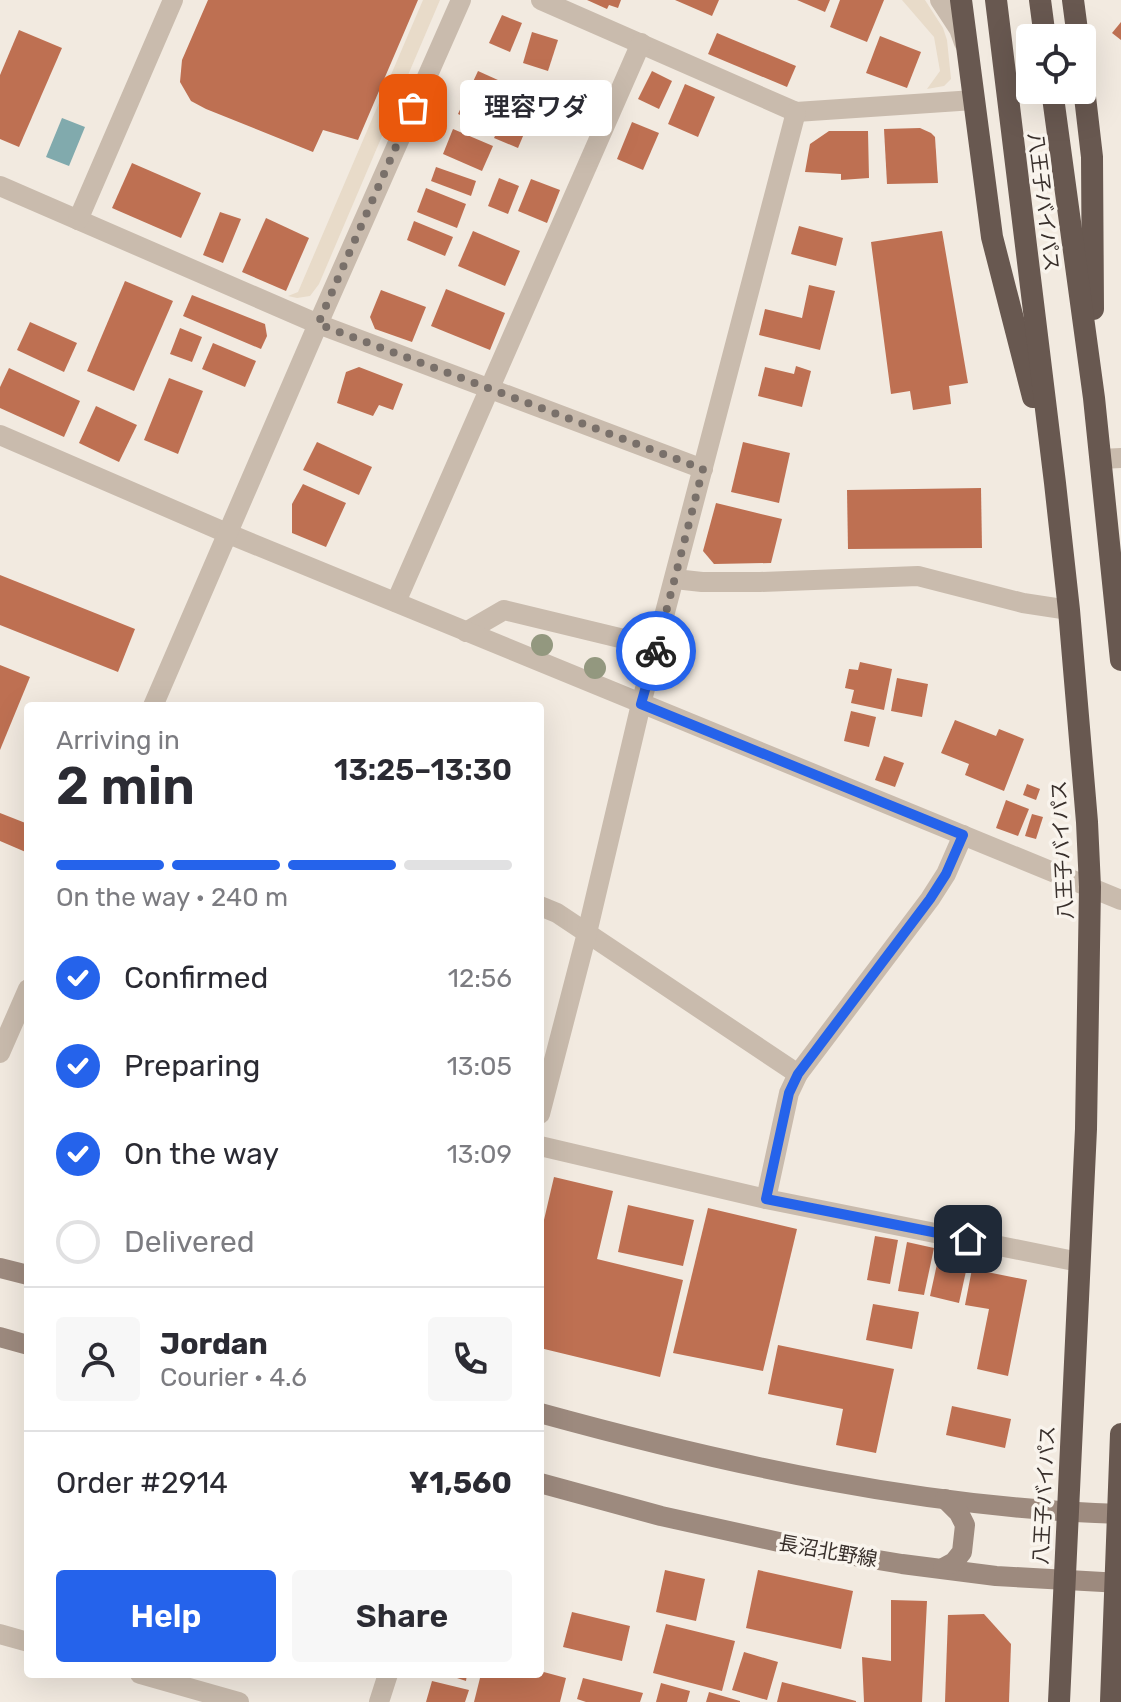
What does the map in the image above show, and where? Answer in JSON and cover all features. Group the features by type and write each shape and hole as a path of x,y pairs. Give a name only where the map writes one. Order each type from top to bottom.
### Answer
{"highway":[{"path":"961,0 992,237 1055,483"},
{"name":"八王子バイパス","path":"996,0 1069,610 1090,887 1086,1129 1059,1702"},
{"path":"1040,0 1043,24"},
{"path":"1073,0 1076,24"},
{"name":"八王子バイパス","path":"1054,104 1094,398 1111,458 1121,660"},
{"path":"1086,104 1092,157 1094,398"},
{"path":"1111,1702 1118,1583 1121,1434"}],"main road":[{"path":"0,1268 24,1274"},
{"path":"0,1337 24,1344"},
{"path":"544,1414 650,1443 818,1479 1000,1508 1120,1514"},
{"name":"長沼北野線","path":"544,1484 661,1516 806,1548 996,1576 1118,1583"},
{"path":"943,1568 954,1562 962,1552 965,1525 959,1513 945,1499"}],"street":[{"path":"78,220 173,0"},
{"path":"155,702 461,0"},
{"path":"541,0 796,112 974,100"},
{"path":"940,0 959,29 967,51"},
{"path":"396,602 641,43"},
{"path":"544,1099 641,704 796,112"},
{"path":"0,186 318,324 703,469"},
{"path":"0,435 229,534 1121,900"},
{"path":"675,579 746,582 918,576 1023,603 1069,610"},
{"path":"466,632 504,610 657,647"},
{"path":"766,1199 789,1093 798,1074 930,899 946,874 963,835"},
{"path":"544,908 557,913 798,1074"},
{"path":"0,1053 24,1001"},
{"path":"544,1147 766,1199 1079,1262"},
{"path":"0,1634 24,1641"},
{"path":"154,1678 239,1702"},
{"path":"379,1702 387,1678"}],"shaded area":[{"path":"423,0 440,0 319,284 310,296 288,296 298,292"},
{"path":"902,0 925,0 943,28 951,79 944,86 927,89 940,71 934,37"}],"water":[{"path":"62,118 85,127 69,166 46,157"}],"building":[{"path":"208,0 418,0 358,140 323,130 313,152 191,101 180,82 182,60"},
{"path":"587,0 621,0 618,8 609,5 607,9"},
{"path":"675,0 719,0 712,16"},
{"path":"797,0 830,0 825,12"},
{"path":"840,0 884,0 867,42 830,27"},
{"path":"502,15 522,23 510,52 489,43"},
{"path":"1121,22 1121,40 1112,33"},
{"path":"19,30 62,48 19,147 0,139 0,75"},
{"path":"532,32 558,40 548,71 523,63"},
{"path":"717,33 796,66 787,87 708,54"},
{"path":"880,36 921,52 907,88 866,73"},
{"path":"478,71 509,85 489,128 458,114"},
{"path":"652,71 672,81 659,109 638,99"},
{"path":"685,84 715,97 698,137 668,124"},
{"path":"552,96 592,114 584,133 544,115"},
{"path":"503,119 526,129 518,148 494,138"},
{"path":"632,122 659,133 643,170 617,159"},
{"path":"920,128 935,137 938,183 887,184 884,129"},
{"path":"453,129 493,146 482,171 443,154"},
{"path":"829,131 868,131 869,178 841,180 841,174 805,172 810,144"},
{"path":"132,163 201,193 181,238 112,208"},
{"path":"436,167 476,181 471,196 431,181"},
{"path":"499,178 519,186 508,214 488,206"},
{"path":"531,179 560,190 547,223 518,211"},
{"path":"426,188 466,204 457,228 417,212"},
{"path":"220,212 241,219 223,263 203,255"},
{"path":"266,218 309,238 286,291 242,272"},
{"path":"414,221 453,237 445,256 407,240"},
{"path":"799,226 843,238 836,266 791,254"},
{"path":"473,231 520,251 505,286 458,266"},
{"path":"942,231 968,383 949,386 951,404 913,410 910,391 891,394 871,242"},
{"path":"125,281 173,301 134,391 87,371"},
{"path":"809,285 835,291 820,350 759,335 765,309 802,318"},
{"path":"446,289 505,313 490,350 431,326"},
{"path":"381,290 426,307 412,342 375,329 370,317"},
{"path":"192,295 265,324 267,336 261,349 183,316"},
{"path":"30,322 77,343 64,372 17,350"},
{"path":"180,328 202,337 192,362 170,354"},
{"path":"213,343 256,361 245,387 202,369"},
{"path":"796,366 811,371 802,407 758,396 765,367 794,374"},
{"path":"359,367 403,384 393,410 379,405 373,416 337,403 346,372"},
{"path":"9,368 80,401 64,437 0,408 0,387"},
{"path":"169,378 203,391 178,454 144,440"},
{"path":"96,406 137,425 119,462 79,443"},
{"path":"317,442 372,467 359,495 303,470"},
{"path":"743,442 790,453 779,503 731,492"},
{"path":"303,484 346,503 326,547 292,533 292,504"},
{"path":"981,488 982,548 848,549 847,490"},
{"path":"716,503 782,519 771,563 714,564 703,551"},
{"path":"0,575 135,629 118,672 0,625"},
{"path":"860,662 892,669 884,710 851,703 854,690 845,688 849,669 858,670"},
{"path":"0,665 30,677 0,750"},
{"path":"897,678 928,684 922,717 891,711"},
{"path":"851,711 876,717 869,747 844,741"},
{"path":"955,720 996,736 999,729 1024,739 1004,791 965,775 969,764 941,753"},
{"path":"884,756 904,763 895,787 875,780"},
{"path":"1027,784 1040,789 1036,800 1023,795"},
{"path":"1006,800 1029,809 1018,836 996,828"},
{"path":"0,813 24,822 24,851 0,841"},
{"path":"1032,814 1043,817 1036,839 1025,836"},
{"path":"554,1177 613,1191 597,1259 683,1280 660,1377 544,1349 544,1220"},
{"path":"628,1205 694,1220 683,1266 618,1252"},
{"path":"708,1208 797,1229 763,1371 673,1353"},
{"path":"875,1236 898,1240 890,1284 867,1280"},
{"path":"907,1242 934,1248 924,1295 898,1291"},
{"path":"941,1246 970,1253 959,1303 930,1296"},
{"path":"972,1269 1027,1280 1008,1376 977,1369 989,1309 965,1305"},
{"path":"873,1304 919,1312 912,1349 866,1340"},
{"path":"778,1345 894,1369 876,1453 836,1445 843,1409 768,1394"},
{"path":"952,1406 1011,1419 1005,1448 946,1435"},
{"path":"665,1570 705,1579 696,1621 656,1612"},
{"path":"758,1570 853,1591 841,1649 746,1628"},
{"path":"891,1600 927,1601 922,1702 864,1702 862,1657 891,1661"},
{"path":"572,1612 630,1626 622,1661 563,1647"},
{"path":"984,1614 1011,1644 1009,1702 945,1702 948,1615"},
{"path":"666,1624 735,1641 722,1691 653,1673"},
{"path":"744,1652 778,1662 767,1700 732,1690"},
{"path":"544,1672 566,1678 560,1702 474,1702 480,1678 544,1678"},
{"path":"583,1678 643,1693 640,1702 586,1702 577,1699"},
{"path":"432,1681 469,1690 465,1702 426,1702"},
{"path":"782,1682 856,1701 856,1702 777,1702"},
{"path":"661,1683 690,1691 687,1702 656,1702"},
{"path":"709,1692 740,1701 740,1702 706,1702"}],"way so far":[{"path":"413,108 318,324 703,469 656,651"}],"place":[{"name":"理容ワダ","path":"413,108"}],"route":[{"path":"656,651 641,704 963,835 946,874 930,899 798,1074 789,1093 766,1199 968,1239"}]}
